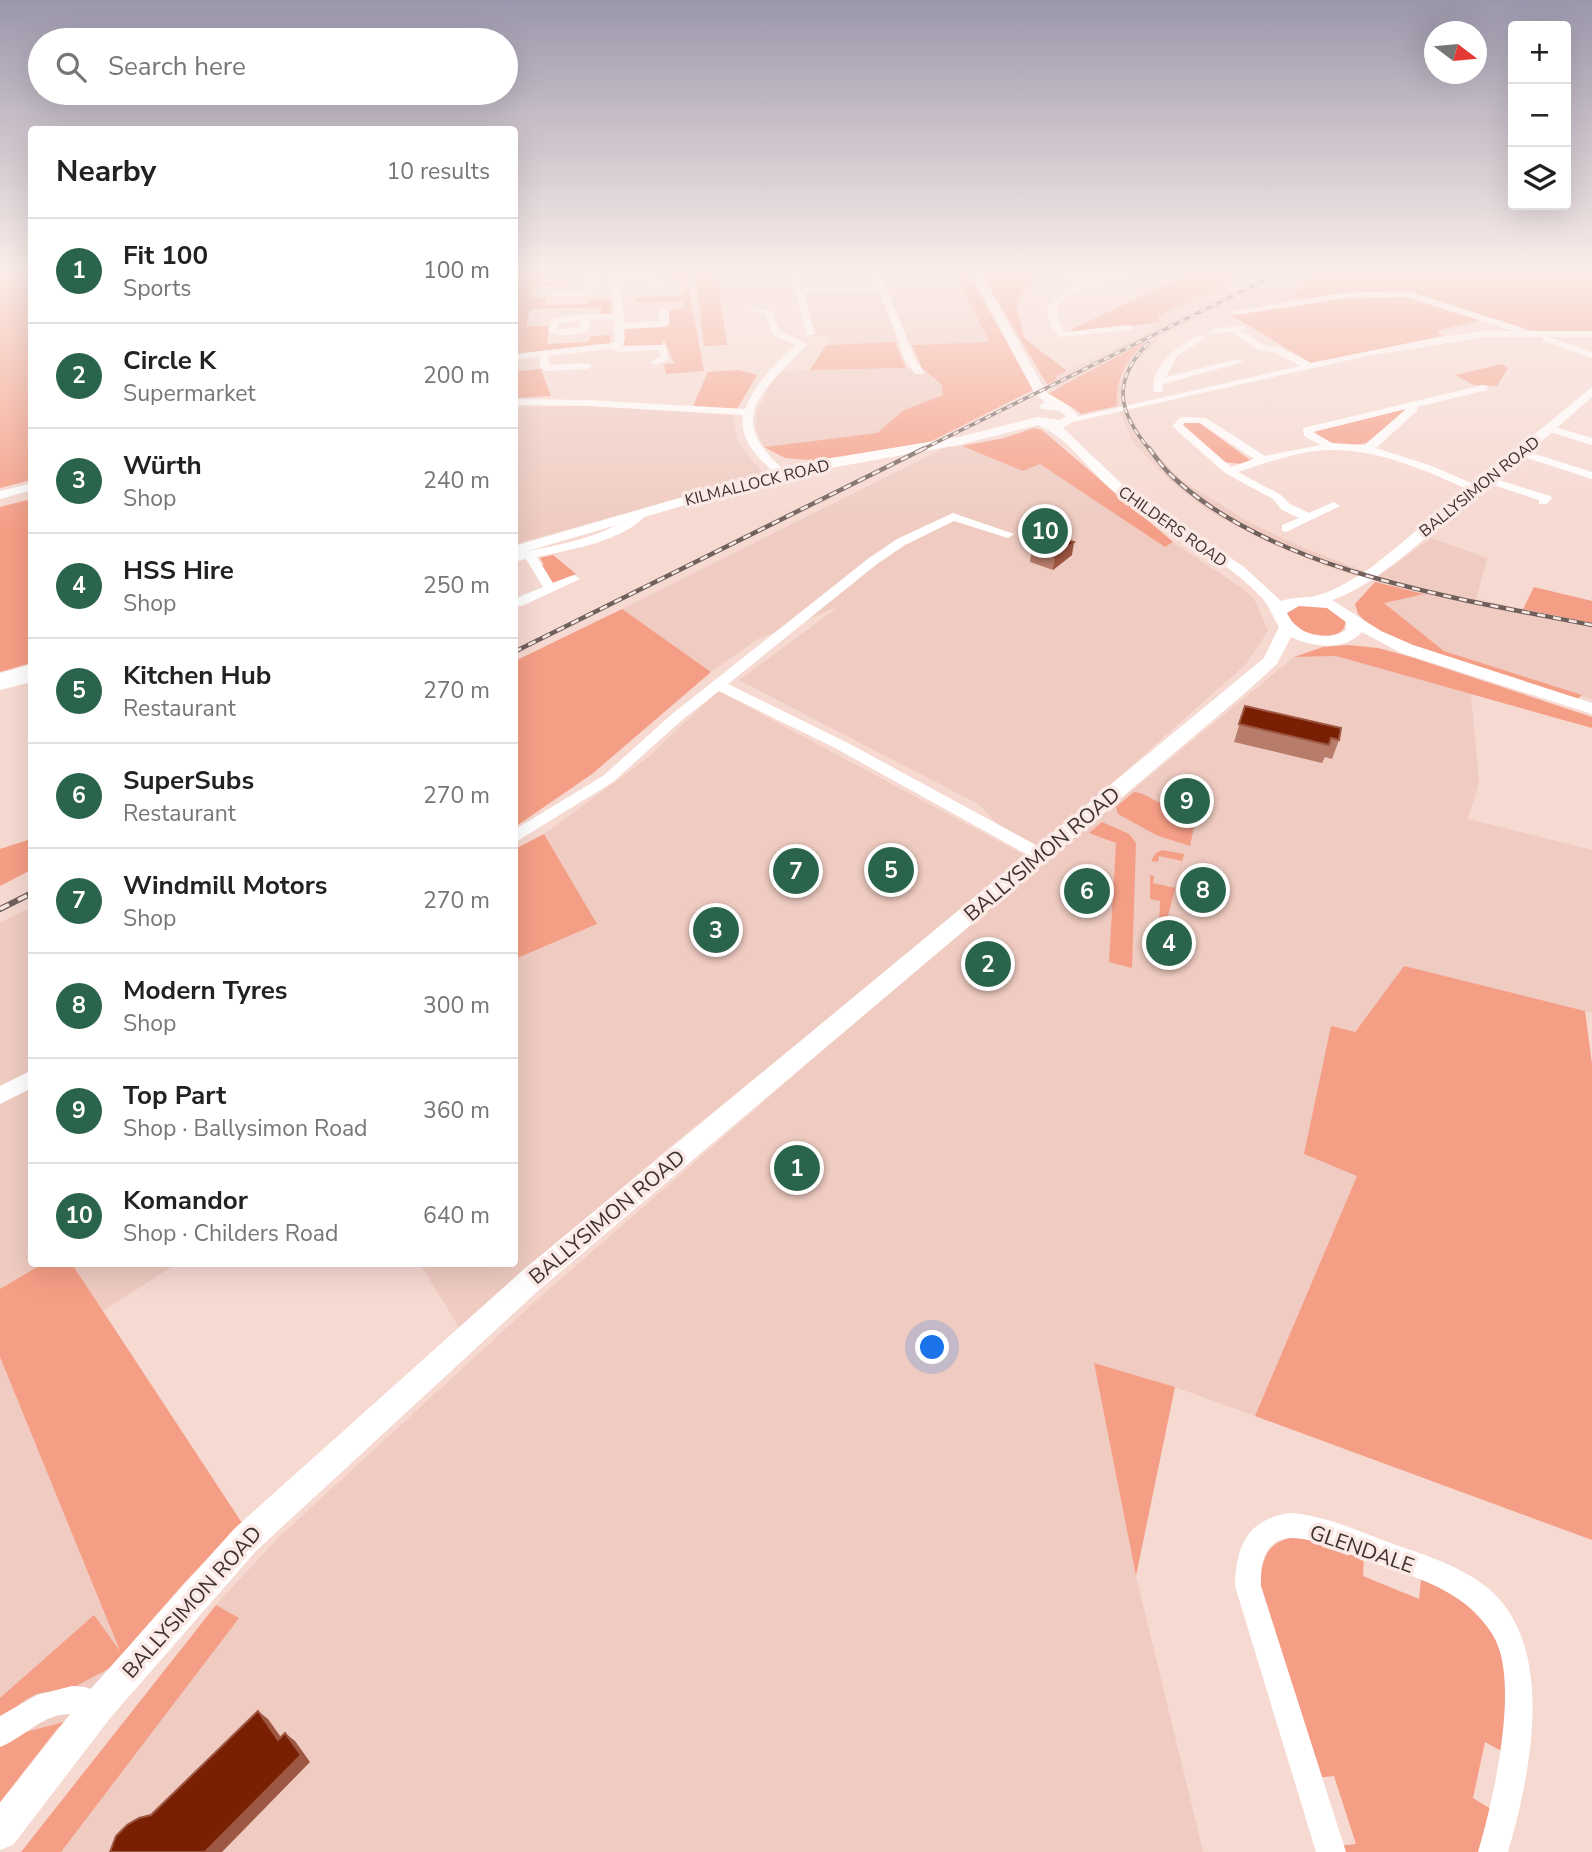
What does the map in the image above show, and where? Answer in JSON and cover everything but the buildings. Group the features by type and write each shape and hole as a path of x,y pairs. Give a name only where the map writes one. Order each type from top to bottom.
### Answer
{"main road":[{"path":"1020,355 1041,394 1072,413 1072,441"},
{"path":"1038,416 1041,394"},
{"name":"BALLYSIMON ROAD","path":"1271,660 1291,603 1311,601 1346,590 1364,579 1589,396"},
{"path":"1038,416 1060,407"},
{"path":"1038,416 1071,420"},
{"name":"KILMALLOCK ROAD","path":"518,550 585,536 642,513 782,473 959,441 1038,416"},
{"name":"CHILDERS ROAD","path":"1038,416 1072,441 1089,461 1139,505 1261,589 1283,620"},
{"name":"CHILDERS ROAD","path":"1247,578 1350,616"},
{"name":"BALLYSIMON ROAD","path":"0,1832 99,1705 245,1540 541,1272 1206,718 1271,660 1354,632 1348,599 1364,579"},
{"path":"1350,616 1380,637 1422,656"},
{"path":"1283,620 1307,638 1374,643 1592,709"},
{"path":"0,678 28,670"}],"street":[{"path":"543,355 546,368 587,366"},
{"path":"656,362 665,355"},
{"path":"782,473 766,462 754,448 746,429 749,412 770,372 789,355"},
{"path":"909,355 919,372"},
{"path":"1173,355 1158,386 1238,362"},
{"path":"1288,355 1310,367"},
{"path":"1071,420 1365,355"},
{"path":"1209,370 1234,385"},
{"path":"1330,446 1308,434 1307,430 1483,388"},
{"path":"518,402 749,412"},
{"path":"1368,449 1413,409 1411,405"},
{"path":"1263,460 1202,420 1181,420 1177,426 1229,471 1266,494 1277,497 1286,507 1309,518"},
{"path":"1551,429 1592,442"},
{"path":"1229,471 1263,460 1330,446 1368,449 1482,484 1547,498"},
{"path":"1522,453 1592,475"},
{"path":"0,495 28,487"},
{"path":"1286,528 1334,506"},
{"path":"518,835 608,779 677,717 873,561 923,530 955,517 1009,534"},
{"path":"518,557 585,536"},
{"path":"530,555 550,588"},
{"path":"518,603 574,579"},
{"path":"0,686 28,678"},
{"path":"718,685 780,713 908,780 1041,855"},
{"path":"0,1096 28,1080"},
{"name":"GLENDALE","path":"1331,1852 1248,1586 1248,1564 1256,1545 1267,1534 1288,1527 1322,1532 1455,1582 1479,1598 1507,1634 1515,1660 1517,1728 1493,1852"},
{"path":"0,1733 35,1709 81,1697 99,1705"}],"shaded area":[{"path":"0,355 28,355 28,481 0,488"},
{"path":"671,355 701,355 704,371 666,374 664,364 676,363"},
{"path":"819,355 901,355 906,368 810,370"},
{"path":"917,355 1014,355 1033,390 930,442 822,461 785,458 764,447 877,433 904,410 943,395 942,385 922,368"},
{"path":"1030,355 1047,355 1067,371 1058,375 1054,382 1047,384"},
{"path":"1099,355 1120,355 1060,388 1047,384 1054,382 1058,375"},
{"path":"1119,355 1133,355 1120,378 1117,406 1081,414 1047,394"},
{"path":"1131,355 1143,355 1134,365 1125,387 1126,405 1117,406 1116,389"},
{"path":"1298,355 1348,355 1311,363"},
{"path":"1502,364 1508,368 1497,386 1474,385 1455,375"},
{"path":"518,365 519,371 541,369 551,396 518,398"},
{"path":"922,368 942,385 943,395 904,410 877,433 764,447 756,430 756,413 776,373"},
{"path":"739,370 757,375 737,409 693,406 708,372"},
{"path":"574,405 733,415 738,443 764,474 518,543 518,408"},
{"path":"1127,410 1145,441 1179,478 1250,523 1306,549 1367,572 1378,564 1392,567 1431,538 1487,558 1476,599 1592,623 1592,699 1444,651 1384,603 1421,593 1375,582 1383,578 1368,572 1362,578 1323,565 1267,542 1207,510 1170,481 1133,443 1120,411"},
{"path":"1407,410 1366,443 1339,444 1325,441 1315,433 1317,430"},
{"path":"1183,422 1198,422 1250,460 1243,464 1222,462 1184,428"},
{"path":"1034,428 1042,430 1173,542 1165,547 1040,464 1023,471 962,446 1004,438"},
{"path":"962,446 1023,471 1040,463 1165,547 1173,542 1245,590 1254,599 1268,631 1246,664 1028,858 672,1145 459,1327 422,1267 518,1267 518,958 597,924 544,834 645,760 718,691 1026,856 980,805 739,680 840,606 756,640 711,672 622,609 946,447"},
{"path":"28,500 28,664 0,672 0,507"},
{"path":"553,555 576,574 552,583 541,566 544,565 540,558"},
{"path":"1375,582 1424,594 1384,603 1444,651 1582,695 1576,700 1458,665 1371,627 1358,614 1355,604"},
{"path":"1534,587 1592,601 1592,623 1523,609"},
{"path":"1297,605 1325,606 1345,620 1344,627 1341,632 1328,635 1312,634 1299,629 1287,617 1287,612"},
{"path":"622,609 711,672 592,774 518,825 518,660"},
{"path":"1348,645 1378,648 1411,657 1592,717 1592,728 1336,656 1294,657 1323,647"},
{"path":"1336,656 1471,694 1479,782 1468,819 1592,850 1592,1013 1404,967 1354,1032 1330,1026 1357,1176 1255,1416 1175,1387 1094,1363 1136,1576 1203,1852 61,1852 238,1618 216,1605 278,1538 538,1299 917,968 1294,657"},
{"path":"1134,792 1145,795 1195,822 1190,846 1156,835 1118,814 1116,807"},
{"path":"1102,822 1129,834 1136,843 1132,968 1109,962 1116,843 1089,833"},
{"path":"544,834 597,924 518,958 518,847"},
{"path":"28,840 28,872 0,886 0,849"},
{"path":"1162,850 1184,854 1156,962 1148,953 1149,941 1158,942 1160,901 1150,899 1150,875 1154,876 1153,883 1175,888 1182,861 1159,856 1158,862 1151,861 1156,853"},
{"path":"28,909 28,1267 37,1267 0,1289 0,923"},
{"path":"1404,966 1585,1011 1592,1064 1592,1540 1255,1416 1357,1176 1304,1154 1331,1026 1355,1032"},
{"path":"37,1267 74,1267 242,1523 184,1583 110,1668 61,1694 44,1692 28,1698 0,1720 0,1698 94,1615 120,1651 0,1357 0,1289"},
{"path":"74,1267 171,1267 103,1311"},
{"path":"0,1357 122,1655 57,1729 0,1802"},
{"path":"1094,1363 1175,1387 1136,1576"},
{"path":"1304,1535 1364,1557 1363,1576 1419,1599 1421,1579 1459,1596 1484,1619 1495,1637 1506,1673 1508,1712 1505,1753 1485,1742 1473,1798 1494,1811 1483,1852 1339,1852 1337,1846 1356,1844 1334,1776 1315,1778 1258,1585 1263,1563 1270,1549 1283,1540"},
{"path":"216,1605 239,1618 61,1852 21,1852"},
{"path":"64,1722 0,1802 0,1743 22,1733"}],"railway":[{"path":"921,450 1112,355"},
{"path":"1137,355 1128,371 1123,397 1131,423 1150,450"},
{"path":"518,650 925,448"},
{"path":"1149,448 1173,477 1215,510 1263,537 1315,559 1428,592 1592,625"},
{"path":"0,909 28,895"}],"place":[{"name":"Komandor","path":"1045,531"},
{"name":"Top Part","path":"1187,801"},
{"name":"Kitchen Hub","path":"891,870"},
{"name":"Windmill Motors","path":"796,871"},
{"name":"Modern Tyres","path":"1203,890"},
{"name":"SuperSubs","path":"1087,891"},
{"name":"Würth","path":"716,930"},
{"name":"HSS Hire","path":"1169,943"},
{"name":"Circle K","path":"988,964"},
{"name":"Fit 100","path":"797,1168"}]}
